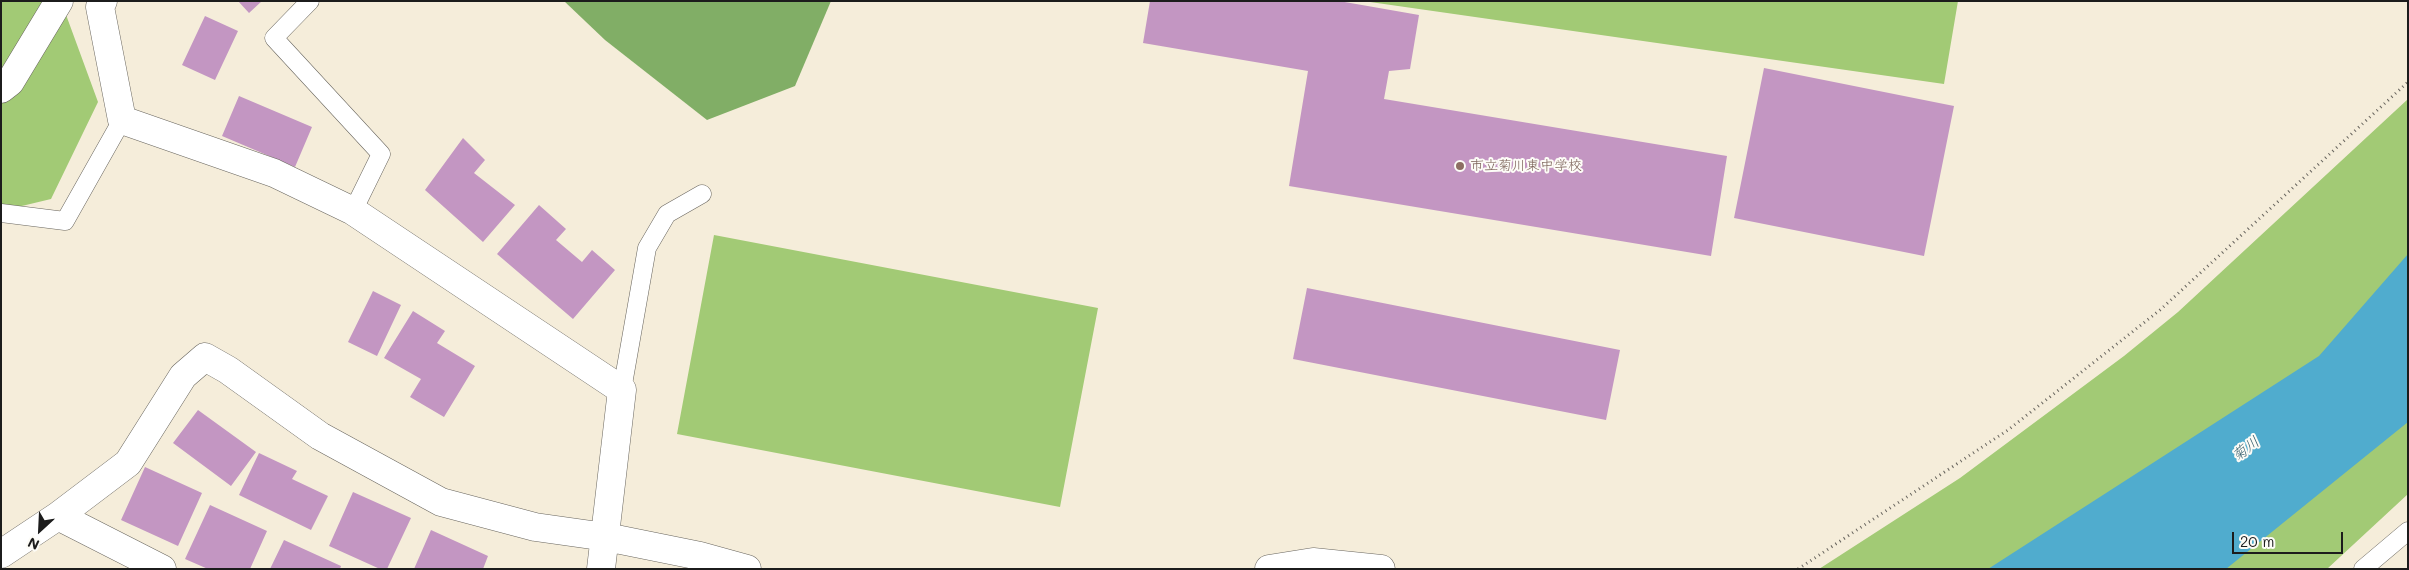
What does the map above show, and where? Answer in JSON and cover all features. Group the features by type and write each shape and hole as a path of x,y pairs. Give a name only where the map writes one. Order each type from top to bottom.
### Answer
{"street":[{"path":"1,89 10,82 59,1"},
{"path":"103,1 100,7 122,120 274,173 353,210 622,390 601,569"},
{"path":"1,554 58,516 128,463 183,376 205,357 228,370 320,436 441,502 535,528 606,537 700,556 747,569"},
{"path":"58,516 162,569"},
{"path":"1269,569 1313,562 1381,569"}],"lane":[{"path":"310,1 274,38 381,154 353,210"},
{"path":"1,213 66,220 122,120"},
{"path":"622,390 647,248 667,214 702,194"},
{"path":"2363,569 2408,531"}],"path":[{"path":"1798,569 2008,430 2160,310 2408,82"}],"green space":[{"path":"1,1 73,1 65,12 98,102 51,199 1,211"},
{"path":"564,1 831,1 795,86 707,120 605,40"},
{"path":"1363,1 1958,1 1944,84"},
{"path":"2408,99 2408,494 2327,569 1819,569 1960,478 2124,356 2178,312"},
{"path":"714,235 1098,308 1060,507 677,434"}],"water":[{"name":"菊川","path":"2408,254 2408,422 2226,569 1988,569 2319,356"}],"building":[{"path":"238,1 262,1 249,13"},
{"path":"1150,1 1339,1 1419,15 1410,69 1389,71 1384,99 1727,156 1711,256 1289,186 1308,71 1143,43"},
{"path":"205,16 238,31 215,80 182,65"},
{"path":"1764,68 1954,106 1924,256 1734,218"},
{"path":"239,96 312,127 295,167 222,136"},
{"path":"463,138 485,160 474,173 515,205 483,242 425,190"},
{"path":"539,205 566,229 556,240 582,262 592,250 615,270 573,319 497,254"},
{"path":"1307,288 1620,350 1606,420 1293,359"},
{"path":"373,291 401,305 377,356 348,342"},
{"path":"413,311 445,331 437,343 475,366 444,417 410,397 421,379 384,358"},
{"path":"198,410 256,452 231,486 173,443"},
{"path":"259,453 297,471 292,479 328,496 311,530 239,495"},
{"path":"145,467 202,493 178,546 121,520"},
{"path":"353,492 411,518 387,569 380,569 329,546"},
{"path":"210,505 267,531 250,569 208,569 185,559"},
{"path":"431,530 488,556 483,569 414,569"},
{"path":"284,540 341,566 340,569 270,569"}],"place":[{"name":"市立菊川東中学校","path":"1460,166"}]}
